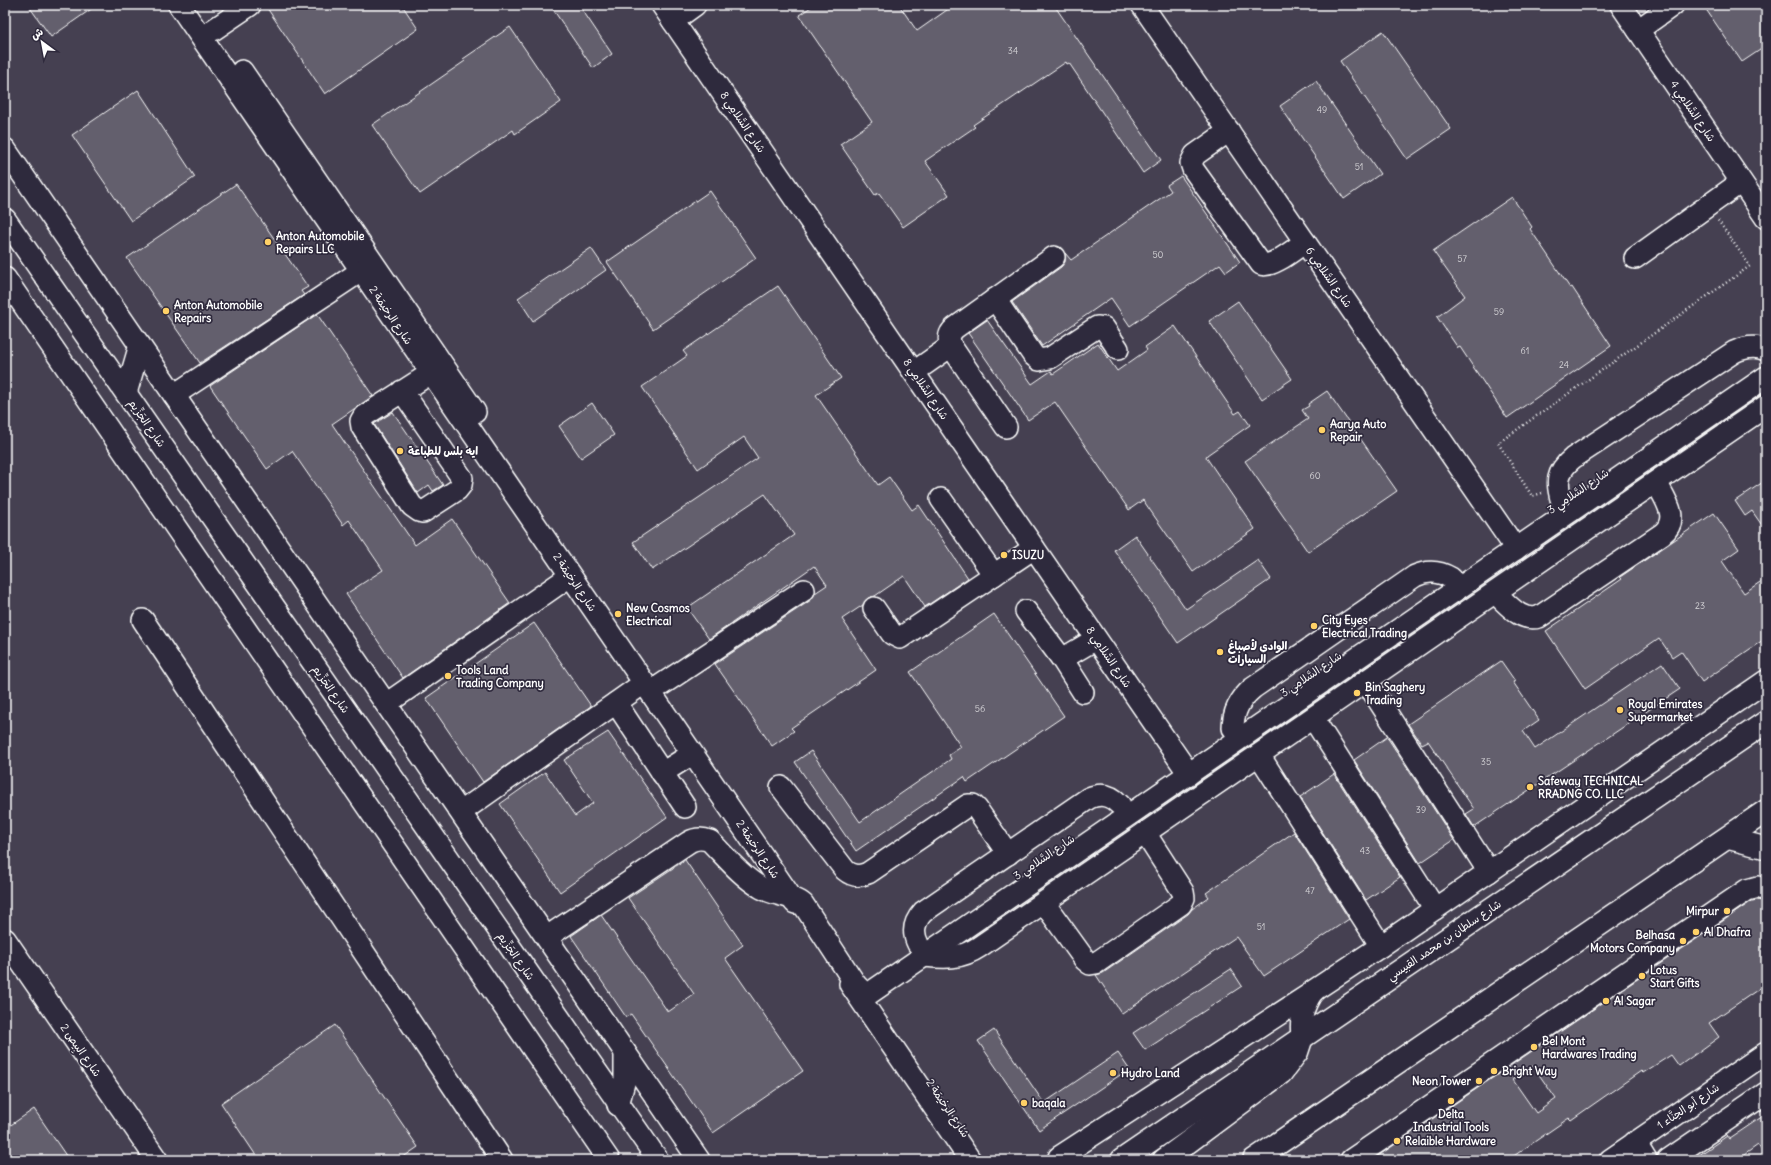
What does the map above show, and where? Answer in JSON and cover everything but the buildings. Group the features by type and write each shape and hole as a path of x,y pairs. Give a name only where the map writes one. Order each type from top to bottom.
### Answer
{"main road":[{"name":"شارع سلطان بن محمد القبيسي","path":"1122,1160 1302,1036 1766,722"},
{"path":"1254,1160 1766,811"},
{"path":"1164,1160 1281,1073 1297,1052 1302,1036"}],"street":[{"name":"شارع الرخيمَة 2","path":"179,5 339,226 863,990 984,1160"},
{"name":"شارع الرخيمَة 2","path":"196,5 339,226 361,271 570,576 653,684 692,754 792,899"},
{"path":"213,30 250,5"},
{"path":"668,13 696,5"},
{"name":"شارع السَّلامِي 6","path":"1142,5 1513,544"},
{"name":"شارع السَّلامِي 4","path":"1621,5 1766,218"},
{"path":"1638,30 1673,5"},
{"name":"شارع السَّلامِي 8","path":"668,13 1185,768"},
{"path":"1229,131 1195,154 1191,163 1193,169 1261,264 1264,266 1271,264 1305,242"},
{"path":"5,149 699,1160"},
{"path":"1635,258 1741,182"},
{"name":"شارع الجَزِّيم","path":"5,219 618,1105 658,1160"},
{"path":"1006,427 952,346 949,338 952,330 1054,257"},
{"path":"174,395 361,271"},
{"path":"5,278 609,1160"},
{"path":"995,299 1033,355 1039,360 1050,358 1097,327 1104,328 1118,349"},
{"path":"126,393 140,345"},
{"path":"914,372 952,346"},
{"path":"1560,495 1561,471 1573,458 1728,355 1747,347 1755,347 1766,350"},
{"name":"شارع السَّلامِي 3","path":"921,950 1120,805 1185,768 1233,728 1451,578 1513,544 1560,495 1766,362"},
{"path":"402,391 461,476 462,482 457,490 427,510 419,511 412,506 361,424 364,416 402,391 431,373"},
{"name":"شارع السَّلامِي 3","path":"863,990 1513,544 1766,377"},
{"path":"1120,805 1115,799 1106,796 1100,795 1089,798 924,912 919,917 914,928 915,938 921,950 952,958 970,952 1044,903 1766,406"},
{"path":"432,434 460,416"},
{"path":"1495,593 1521,616 1533,618 1539,617 1655,539 1666,531 1672,515 1656,482"},
{"path":"941,499 994,575"},
{"path":"874,608 892,634 900,638 1034,548"},
{"path":"386,704 570,576"},
{"path":"461,812 616,703 653,684 804,590"},
{"path":"1026,611 1062,660 1083,692"},
{"path":"143,620 502,1160"},
{"path":"1062,660 1096,639"},
{"path":"1366,681 1489,872"},
{"path":"1059,1157 1436,909 1766,681"},
{"path":"616,703 685,807"},
{"path":"1313,718 1436,909"},
{"path":"662,774 692,754"},
{"path":"1259,755 1381,946"},
{"path":"781,787 845,870 853,875 858,876 868,873 968,805 973,805 977,809 1008,854"},
{"path":"1044,903 1087,963 1093,964 1109,954 1181,904 1184,898 1183,892 1145,833"},
{"path":"1727,838 1766,848"},
{"path":"546,938 694,839 705,839 710,841 750,880 760,887 772,893 800,901 806,907 863,990"},
{"path":"1351,1160 1747,890 1758,887 1766,890"},
{"name":"شارع البِيص 2","path":"5,939 157,1160"},
{"name":"شارع الرخيمَة 2","path":"863,990 970,1160"},
{"path":"1302,1036 1302,1015 1307,1001 1313,991"},
{"path":"1275,1016 1291,1024 1302,1036"},
{"path":"618,1105 625,1079 625,1052"},
{"name":"شارع أبو الحِنَّاء 1","path":"1610,1160 1766,1052"},
{"path":"618,1105 633,1093 650,1088"},
{"path":"1668,1160 1766,1093"},
{"path":"1635,1142 1646,1160"}],"path":[{"path":"1560,495 1532,496 1498,443 1750,266 1708,206"}],"shaded area":[{"path":"5,5 1766,5 1766,1160 5,1160"}],"place":[{"name":"Anton Automobile Repairs LLC","path":"268,242"},
{"name":"Anton Automobile Repairs","path":"166,311"},
{"name":"Aarya Auto Repair","path":"1322,430"},
{"name":"ايه بلس للطباعة","path":"400,451"},
{"name":"ISUZU","path":"1004,555"},
{"name":"New Cosmos Electrical","path":"618,614"},
{"name":"City Eyes Electrical Trading","path":"1314,626"},
{"name":"الوادي لأصباغ السيارات","path":"1220,652"},
{"name":"Tools Land Trading Company","path":"448,676"},
{"name":"Bin Saghery Trading","path":"1357,693"},
{"name":"Royal Emirates Supermarket","path":"1620,710"},
{"name":"Safeway TECHNICAL RRADNG CO. LLC","path":"1530,787"},
{"name":"Mirpur","path":"1727,911"},
{"name":"Al Dhafra","path":"1696,932"},
{"name":"Belhasa Motors Company","path":"1683,941"},
{"name":"Lotus Start Gifts","path":"1642,976"},
{"name":"Al Sagar","path":"1606,1001"},
{"name":"Bel Mont Hardwares Trading","path":"1534,1047"},
{"name":"Bright Way","path":"1494,1071"},
{"name":"Hydro Land","path":"1113,1073"},
{"name":"Neon Tower","path":"1479,1081"},
{"name":"Delta Industrial Tools","path":"1451,1101"},
{"name":"baqala","path":"1024,1103"},
{"name":"Relaible Hardware","path":"1397,1141"}]}
